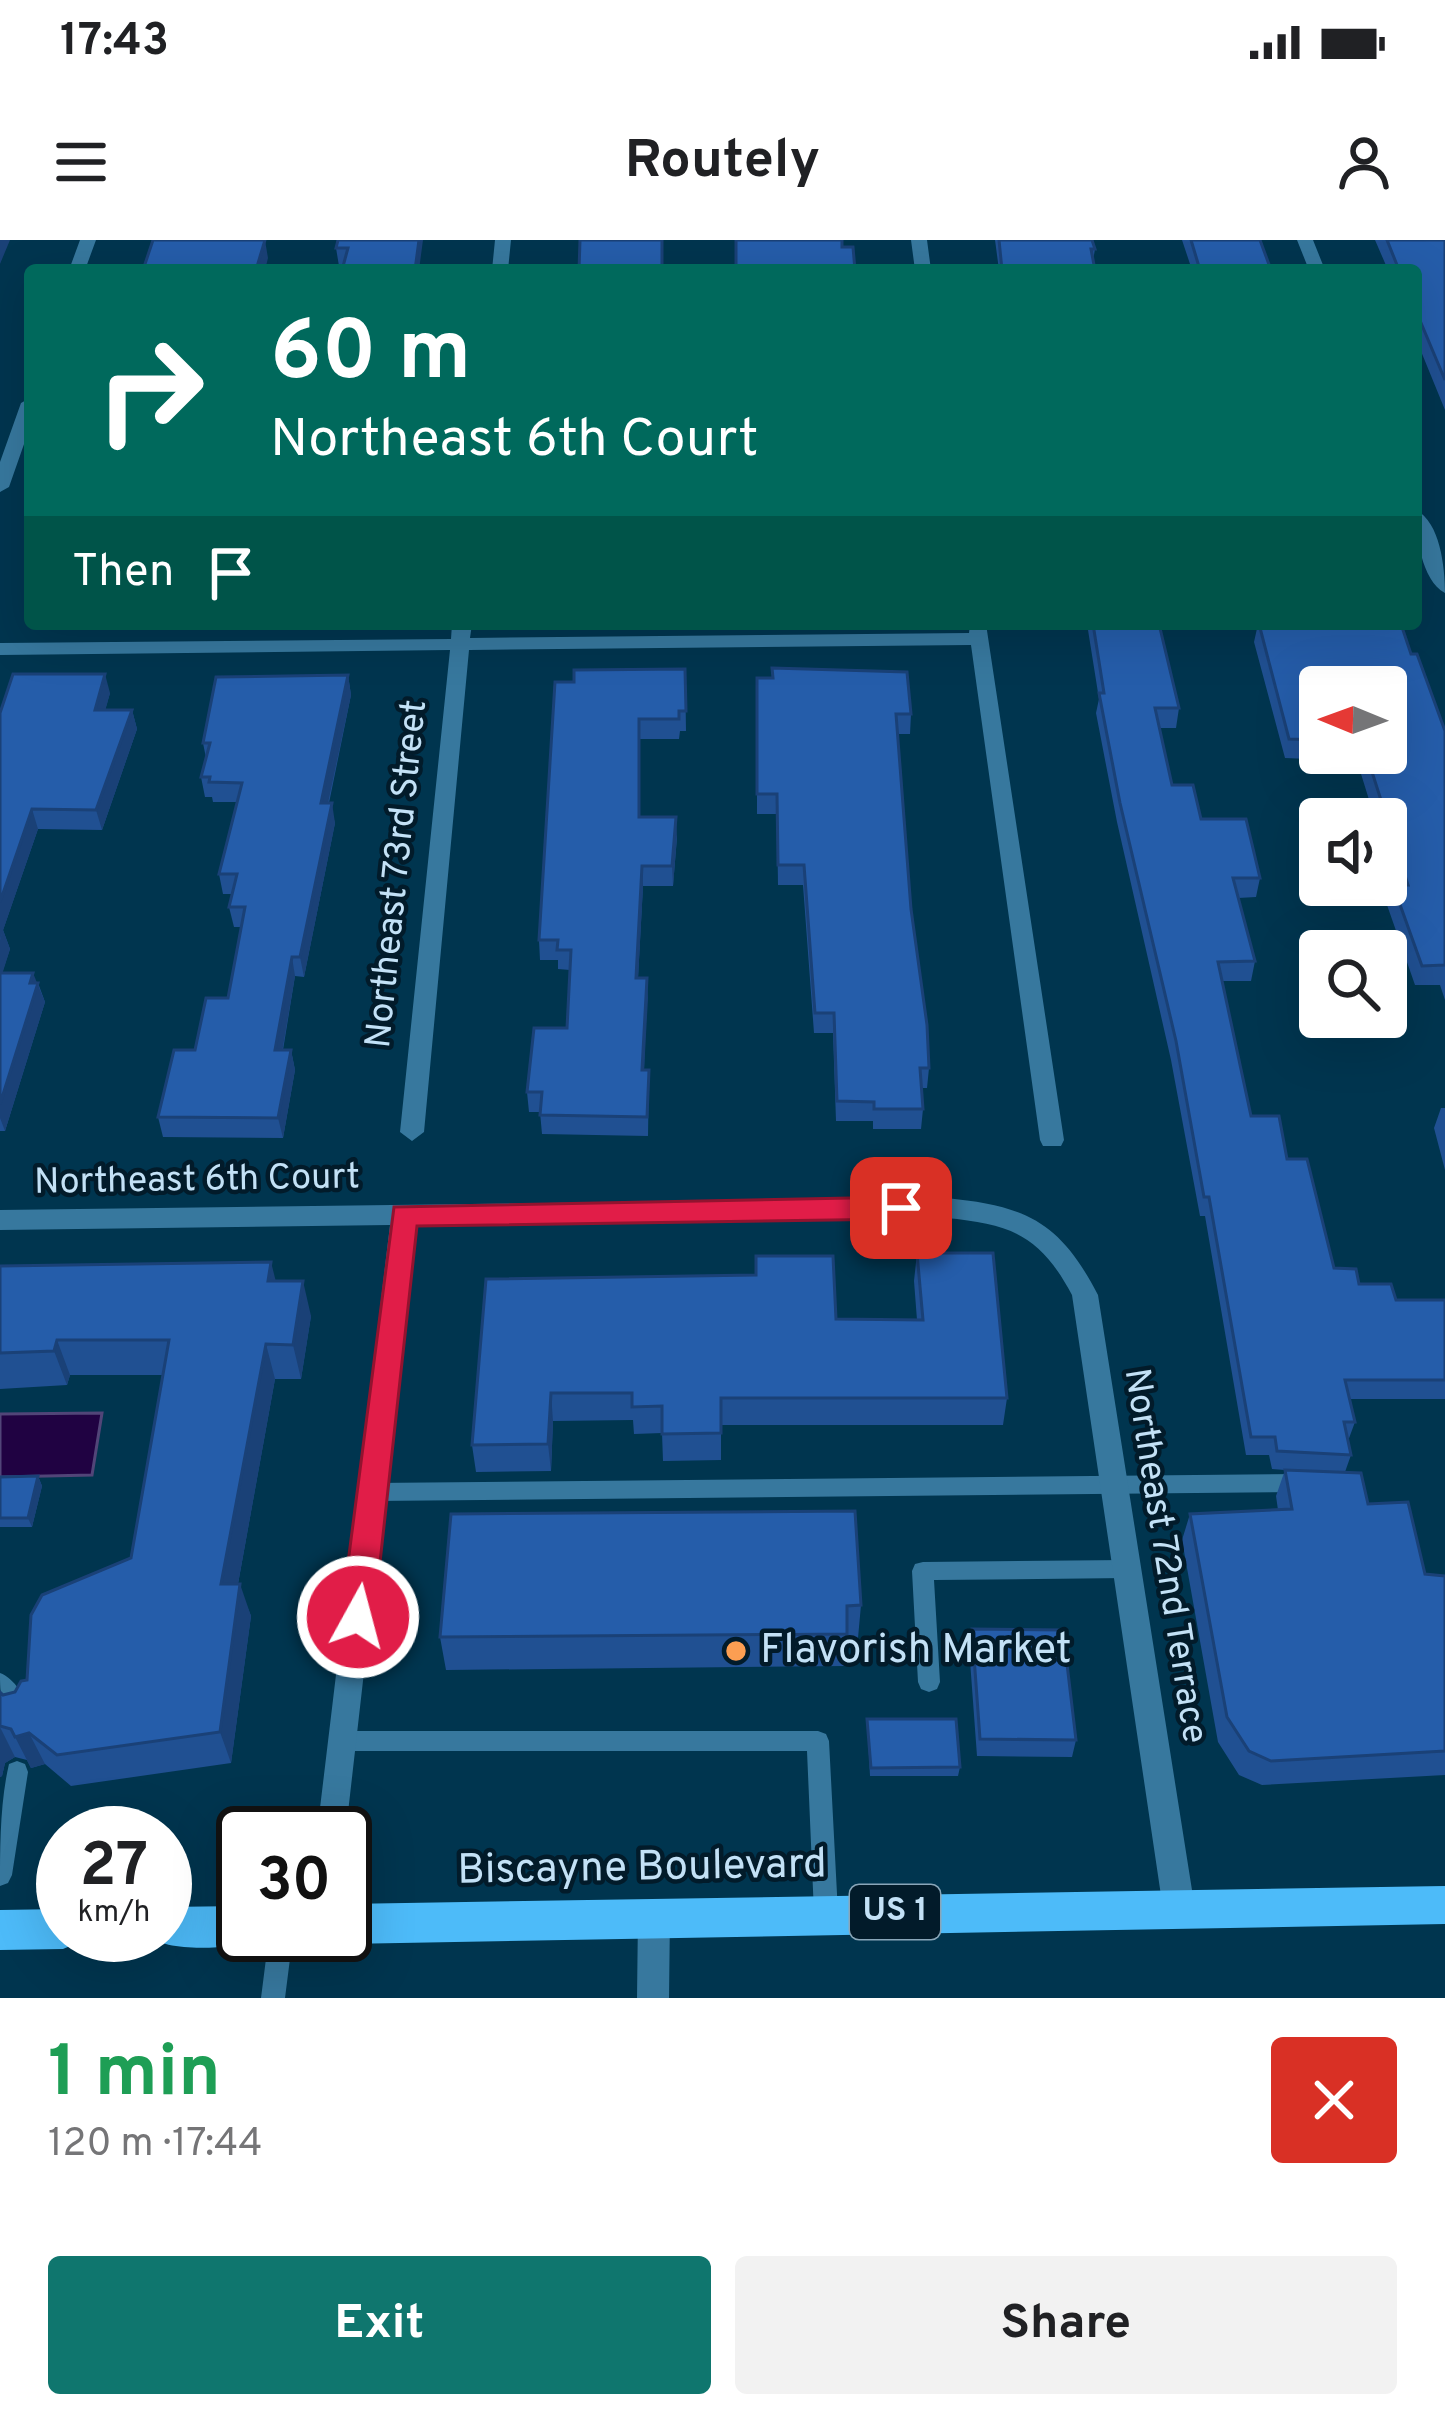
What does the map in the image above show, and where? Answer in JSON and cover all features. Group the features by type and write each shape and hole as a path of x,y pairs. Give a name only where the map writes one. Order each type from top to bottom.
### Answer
{"main road":[{"name":"Biscayne Boulevard","path":"372,1923 1445,1905"},
{"path":"0,1930 36,1929"}],"street":[{"path":"0,487 24,420"},
{"path":"1422,530 1445,587"},
{"path":"0,649 461,633 979,632 1052,1140"},
{"name":"Northeast 73rd Street","path":"412,1132 461,633"},
{"name":"Northeast 6th Court","path":"0,1220 946,1208 993,1212 1038,1230"},
{"path":"335,1806 404,1215"},
{"name":"Northeast 72nd Terrace","path":"1038,1230 1064,1253 1085,1295 1179,1909"},
{"path":"653,1998 654,1916"}],"lane":[{"path":"373,1492 1325,1483"},
{"path":"929,1682 923,1571 1127,1570"},
{"path":"0,1683 21,1712"},
{"path":"342,1742 818,1741 826,1912"},
{"path":"0,1875 17,1772"},
{"path":"273,1998 278,1962"}],"shaded area":[{"path":"102,1413 92,1475 0,1477 0,1414"}],"building":[{"path":"153,240 265,240 258,264 145,264"},
{"path":"338,240 419,240 416,264 344,264 348,248 336,248"},
{"path":"580,240 662,240 662,264 579,264"},
{"path":"736,240 842,240 842,247 853,247 854,264 736,264"},
{"path":"999,240 1092,240 1095,249 1091,249 1094,264 1001,264"},
{"path":"1191,240 1260,240 1269,264 1198,264"},
{"path":"1387,240 1445,240 1445,380 1422,325 1422,264 1397,264"},
{"path":"1094,630 1160,630 1179,708 1155,708 1172,785 1193,785 1201,819 1246,819 1260,878 1233,878 1255,961 1218,962 1251,1116 1279,1116 1287,1159 1307,1159 1334,1268 1356,1269 1359,1284 1391,1284 1396,1300 1445,1300 1445,1380 1345,1380 1355,1422 1344,1422 1351,1455 1277,1451 1275,1437 1251,1437 1209,1197 1204,1197 1176,1041 1120,803 1099,693 1104,693"},
{"path":"1261,630 1403,630 1411,654 1417,654 1445,731 1445,965 1422,966 1401,906 1407,906 1407,798 1380,798 1373,774 1407,774 1407,666 1299,666 1299,739 1289,739"},
{"path":"772,668 907,672 911,714 896,714 911,909 927,1025 929,1068 920,1068 923,1109 874,1109 874,1102 837,1101 834,1013 815,1013 804,865 778,865 777,794 757,794 757,678 773,678"},
{"path":"685,669 686,711 679,711 679,719 639,719 639,817 676,817 672,866 642,866 636,978 647,978 642,1070 649,1070 647,1117 540,1115 542,1092 527,1092 534,1028 567,1028 571,950 557,950 558,940 539,940 555,682 574,682 574,670"},
{"path":"13,674 105,674 95,710 132,710 96,810 32,809 0,902 0,713"},
{"path":"348,675 321,803 332,803 300,957 292,957 275,1050 291,1050 278,1118 158,1117 174,1050 195,1050 206,998 228,998 245,907 229,907 237,874 219,874 242,783 209,782 210,777 201,777 210,743 203,743 216,677"},
{"path":"0,973 33,973 30,983 38,983 0,1104"},
{"path":"917,1253 993,1253 1007,1398 721,1398 721,1433 662,1434 662,1406 632,1407 632,1393 551,1393 548,1444 472,1445 486,1279 756,1275 756,1256 833,1256 836,1319 923,1320"},
{"path":"271,1262 268,1281 303,1281 293,1345 266,1344 221,1584 240,1584 220,1732 57,1755 29,1733 15,1737 11,1729 0,1726 0,1692 15,1692 27,1680 31,1615 42,1595 131,1558 169,1340 57,1340 54,1351 0,1353 0,1266"},
{"path":"1285,1470 1361,1473 1368,1504 1408,1502 1425,1574 1445,1576 1445,1751 1271,1761 1249,1751 1227,1717 1190,1514 1292,1509"},
{"path":"38,1476 28,1518 0,1518 0,1477"},
{"path":"855,1511 861,1605 847,1606 847,1634 440,1637 451,1514"},
{"path":"972,1629 1063,1630 1076,1740 980,1739"},
{"path":"867,1719 956,1719 960,1767 871,1768"}],"place":[{"name":"Flavorish Market","path":"736,1651"}],"route":[{"path":"358,1617 404,1215 901,1208"}]}
